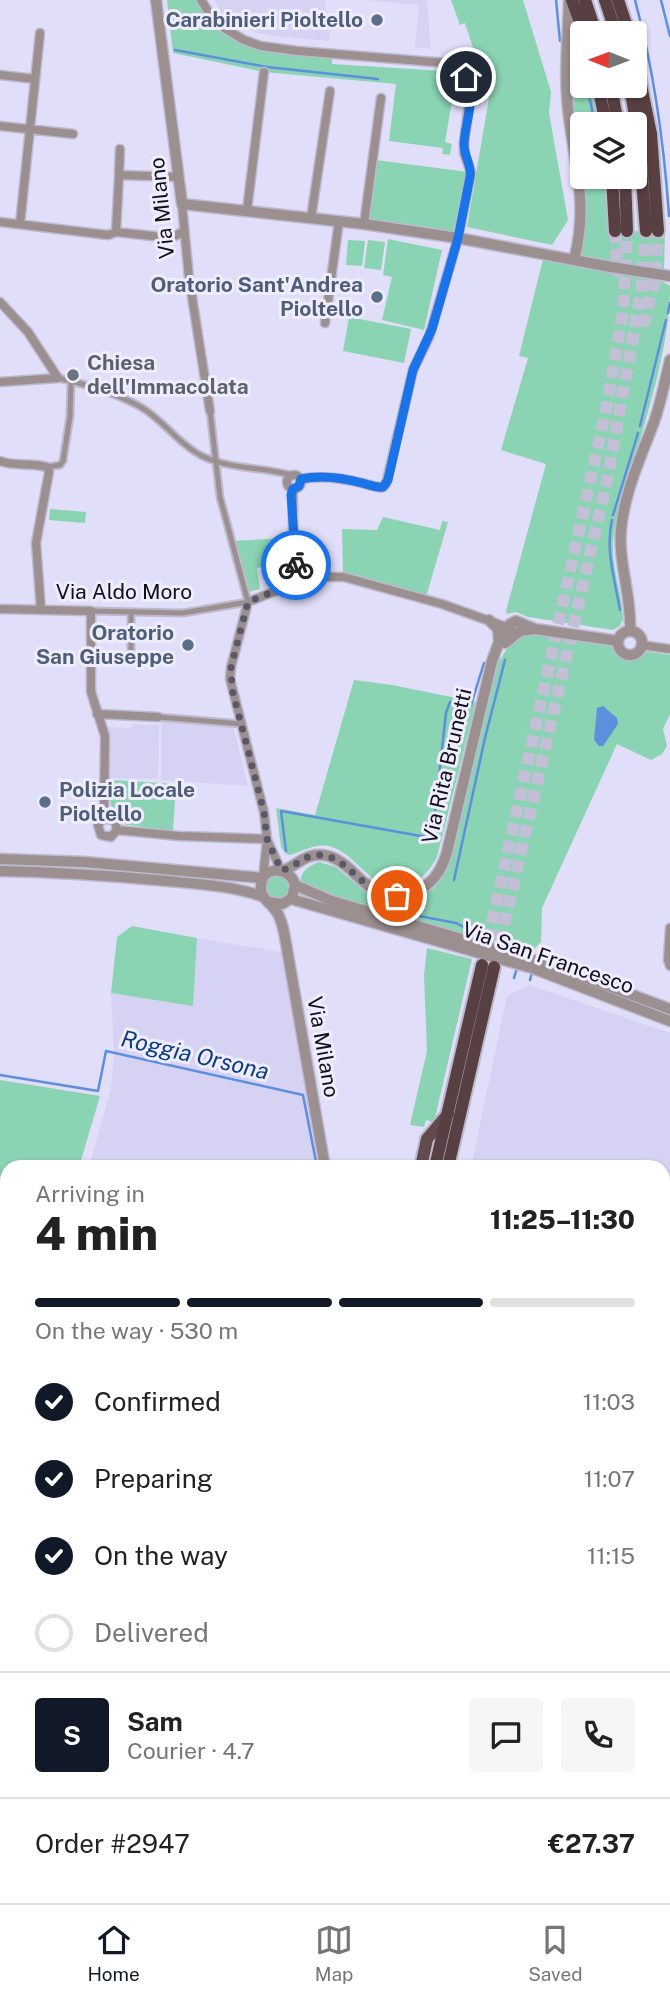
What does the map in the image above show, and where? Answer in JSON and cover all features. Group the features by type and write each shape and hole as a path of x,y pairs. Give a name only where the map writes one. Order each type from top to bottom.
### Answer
{"highway":[{"path":"571,0 579,21"},
{"path":"585,0 592,21"},
{"path":"605,0 612,21"},
{"path":"618,0 625,21"},
{"path":"632,98 652,231 652,144 643,98"},
{"path":"614,189 621,231 624,189"},
{"path":"437,1160 488,966 470,1071 450,1160"}],"main road":[{"path":"422,1160 427,1139 447,1114"}],"street":[{"name":"Via Milano","path":"156,0 183,204 184,231 210,411"},
{"path":"0,382 58,378 106,392 139,406 188,448 218,462 296,474 301,479 328,477 360,482 376,488 386,484 413,370 432,329 458,238 471,172 464,141 471,94 469,83 460,70 439,62 261,46 244,40 224,27 213,18 201,0"},
{"path":"571,0 568,106 582,202 574,260"},
{"path":"20,224 40,33"},
{"path":"247,210 264,72"},
{"path":"0,75 35,79"},
{"path":"311,218 330,92"},
{"path":"364,224 381,98"},
{"path":"0,126 73,134"},
{"path":"116,232 120,149"},
{"path":"119,175 179,177"},
{"path":"183,204 364,224 458,238 670,279"},
{"path":"325,323 339,221"},
{"path":"0,222 108,235 116,232 173,238 184,231"},
{"path":"0,302 28,332 58,378"},
{"path":"630,631 631,614 621,525 625,504 654,421 670,360"},
{"path":"0,461 47,467 60,465 63,461 70,416 71,381"},
{"path":"210,411 218,462 220,498 248,602 230,673 264,812 267,839 261,890 266,899"},
{"path":"41,610 36,543 43,498 50,477 47,467"},
{"path":"291,475 287,484 293,489"},
{"path":"293,489 299,486 301,479"},
{"path":"293,489 293,531 298,582"},
{"path":"248,602 298,582 344,577 442,604 515,628 568,633 618,642"},
{"name":"Via Aldo Moro","path":"0,609 183,613 248,602"},
{"path":"91,611 91,692 105,736 104,818 98,825 102,835 111,836 117,830"},
{"path":"131,612 131,657"},
{"path":"488,619 498,629 497,647"},
{"name":"Via Rita Brunetti","path":"316,855 336,860 369,888 386,895 411,893 432,881 442,868 447,852 497,647 515,628"},
{"path":"630,631 639,636 641,645 637,652 630,655 620,649 618,642 623,633 630,631"},
{"path":"641,645 670,649"},
{"path":"97,714 242,724"},
{"path":"104,818 110,817 115,821 117,830"},
{"path":"117,830 178,836 267,839"},
{"path":"267,839 282,871 295,883"},
{"path":"0,859 97,863 263,878 270,872 282,871 303,858 316,855"},
{"path":"0,871 86,874 179,882 248,892 276,905 289,900 302,863 316,855"},
{"name":"Via San Francesco","path":"295,883 332,901 560,968 670,1009"},
{"name":"Via Milano","path":"266,899 278,913 284,932 324,1160"},
{"name":"Via Milano","path":"284,932 289,900"},
{"name":"Via San Francesco","path":"289,900 532,968 670,1021"},
{"path":"670,928 670,966"},
{"path":"654,1004 663,1005 670,999"}],"shaded area":[{"path":"214,0 325,0 330,41 255,32 238,25 220,11"},
{"path":"366,0 427,0 431,49 415,47 419,5"},
{"path":"161,719 233,725 248,786 161,780"},
{"path":"133,724 159,725 158,779 107,778 108,727 131,728"},
{"path":"197,938 280,952 284,955 319,1160 91,1160 111,1088 114,1053 111,993 193,1006"},
{"path":"529,985 670,1033 670,1160 472,1160 507,996"}],"green space":[{"path":"167,0 197,0 208,17 222,30 238,40 274,52 332,58 332,64 449,73 459,83 463,102 452,101 445,142 452,144 450,155 442,154 443,148 389,141 396,84 264,72 173,53"},
{"path":"451,0 523,0 551,92 549,113 568,220 552,245 467,227 489,98 465,23 460,25"},
{"path":"571,98 596,98 598,112 572,112"},
{"path":"376,160 468,172 453,234 367,222"},
{"path":"576,189 607,189 609,231 665,231 664,271 583,257 580,254"},
{"path":"388,239 442,250 424,330 382,320 392,277 383,275"},
{"path":"348,240 365,241 362,266 346,265"},
{"path":"368,240 385,242 381,270 364,268"},
{"path":"543,259 663,282 670,286 660,364 614,533 614,566 623,619 620,626 613,630 528,617 516,612 507,614 506,611 546,464 501,450 528,358 519,356"},
{"path":"349,317 411,329 404,363 343,351"},
{"path":"50,509 86,512 85,523 49,520"},
{"path":"383,517 440,530 442,521 448,522 426,597 343,574 342,529 377,530"},
{"path":"286,538 287,545 277,546 278,564 257,568 260,589 245,593 233,541"},
{"path":"527,634 670,655 670,714 663,729 667,746 662,754 651,760 617,744 542,908 541,942 527,956 329,898 301,883 303,872 319,862 336,867 368,894 390,902 417,897 434,888 454,849 499,658 501,659 514,640"},
{"path":"354,680 476,702 437,857 424,874 406,886 395,888 375,880 341,851 332,847 315,846 290,855 281,847 276,808 315,815"},
{"path":"113,780 176,784 173,831 122,824 111,803"},
{"path":"277,875 286,878 289,887 286,896 277,899 268,896 265,887 268,878"},
{"path":"132,926 197,938 193,1006 111,993 117,937"},
{"path":"427,948 472,959 434,1122 426,1120 424,1127 410,1125 427,1051 424,975"},
{"path":"0,1080 100,1096 81,1160 0,1160"}],"water":[{"path":"603,706 617,718 618,724 603,746 599,746 594,740 597,708"}],"waterway":[{"path":"556,0 560,41"},
{"path":"635,0 657,107 669,216"},
{"path":"661,0 670,36"},
{"path":"175,50 267,67 378,79"},
{"path":"590,98 592,112"},
{"path":"668,313 670,303"},
{"path":"640,426 666,320"},
{"path":"613,515 638,433"},
{"path":"612,520 610,554 620,610"},
{"path":"454,880 505,660"},
{"path":"286,851 281,811 432,838 446,713 450,702 471,705 484,663"},
{"path":"419,916 456,923 475,933"},
{"path":"514,978 517,968"},
{"path":"530,980 532,972"},
{"name":"Roggia Orsona","path":"0,1075 98,1091 106,1051 303,1095 316,1160"}],"tunnel":[{"path":"615,231 618,276"},
{"path":"484,958 606,410 623,313 627,231"},
{"path":"496,960 607,481 641,293 646,231"},
{"path":"643,326 655,280 658,231"}],"way so far":[{"path":"296,565 298,582 248,602 230,673 230,682 264,812 267,839 276,862 283,871 308,856 330,857 373,890 397,896"}],"place":[{"name":"Carabinieri Pioltello","path":"377,20"},
{"name":"Oratorio Sant'Andrea Pioltello","path":"377,297"},
{"name":"Chiesa dell'Immacolata","path":"73,375"},
{"name":"Oratorio San Giuseppe","path":"188,645"},
{"name":"Polizia Locale Pioltello","path":"45,802"}],"route":[{"path":"296,565 291,495 293,489 298,488 301,479 328,477 360,482 376,488 383,487 388,480 413,370 432,329 458,238 470,177 464,141 471,96 466,77"}]}
